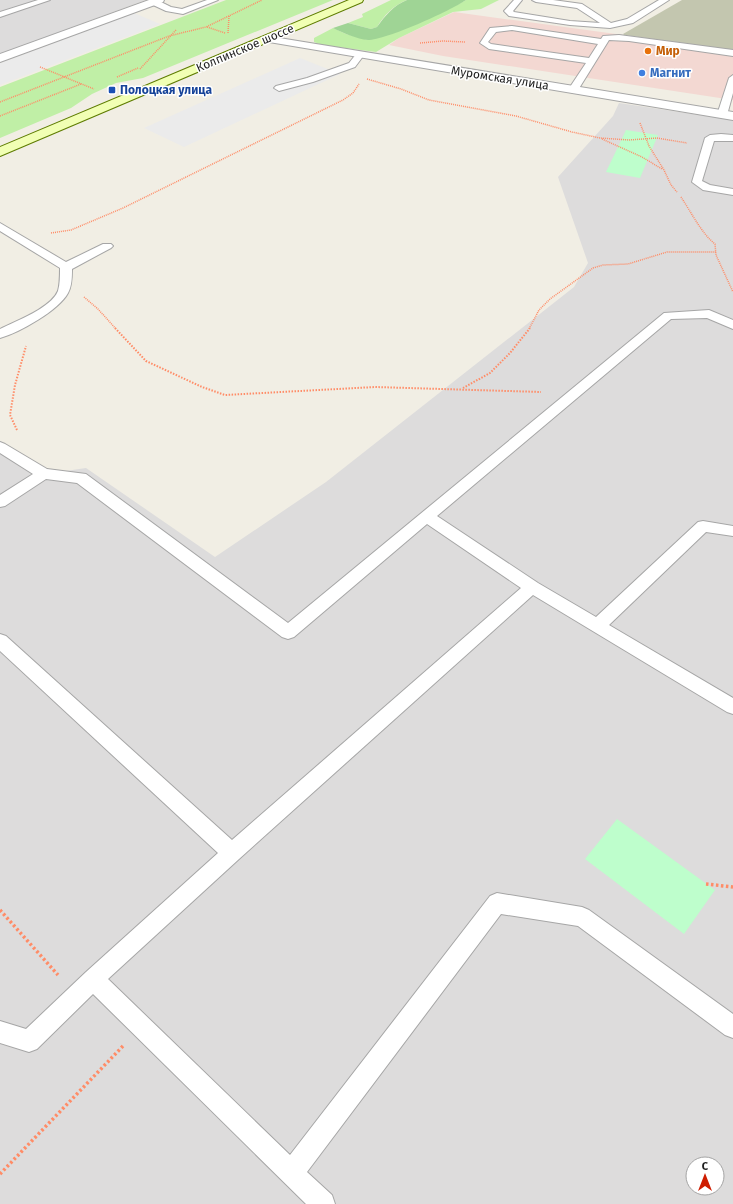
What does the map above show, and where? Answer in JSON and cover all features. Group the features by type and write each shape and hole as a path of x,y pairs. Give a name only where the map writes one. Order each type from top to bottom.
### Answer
{"main road":[{"name":"Колпинское шоссе","path":"0,152 358,0"}],"street":[{"path":"0,58 156,1"},
{"name":"Муромская улица","path":"266,39 727,115"}],"lane":[{"path":"0,15 46,0"},
{"path":"156,1 170,9 183,12 214,0"},
{"path":"518,0 508,11 512,14 610,26 625,23 665,0"},
{"path":"539,0 579,6 610,26"},
{"path":"579,6 590,0"},
{"path":"591,61 490,46 484,43 493,30 512,28 604,42"},
{"path":"573,90 606,38 619,37 733,53"},
{"path":"278,88 310,80 352,65 360,55"},
{"path":"727,115 733,78"},
{"path":"733,138 710,138 696,182 707,188 733,192"},
{"path":"0,226 66,267"},
{"path":"66,267 107,246"},
{"path":"0,334 48,308 62,294 66,281 66,267"},
{"path":"0,447 44,474 81,478 288,632 668,316 709,314 733,325"},
{"path":"0,502 44,474"},
{"path":"427,517 532,587 733,707"},
{"path":"598,626 703,526 733,531"},
{"path":"0,1032 29,1041 93,979 232,853 532,587"},
{"path":"0,641 232,853"},
{"path":"291,1173 497,904 582,917 733,1027"},
{"path":"93,979 323,1204"}],"path":[{"path":"0,102 169,36 206,26 262,0"},
{"path":"170,9 183,20 234,36"},
{"path":"228,34 229,10"},
{"path":"352,65 360,77 401,89 429,100 516,116 572,132 600,138 629,140 657,138 707,146"},
{"path":"34,68 42,67 94,90"},
{"path":"24,241 43,235 71,230 123,208 179,181 343,100 353,93 358,86 360,77"},
{"path":"0,116 82,84"},
{"path":"600,138 642,157 664,170"},
{"path":"462,388 490,373 510,353 528,331 539,310 550,299 593,268 603,265 628,264 667,252 679,250 716,252"},
{"path":"66,281 98,309 146,361 202,387 225,395 375,386 514,390 575,394"},
{"path":"23,461 18,435 10,415 17,378 28,336 38,314"},
{"path":"706,884 733,887"},
{"path":"0,910 76,995"},
{"path":"0,1174 141,1027"}],"shaded area":[{"path":"0,0 146,0 0,54"},
{"path":"682,0 733,0 733,50 623,34"},
{"path":"454,12 733,50 733,100 443,56 389,45 399,38"},
{"path":"134,13 160,24 0,85 0,63"},
{"path":"300,58 340,74 184,147 144,128"},
{"path":"619,103 733,120 733,1204 0,1204 0,441 45,474 86,468 215,557 326,482 574,287 588,263 558,177 613,116"}],"green space":[{"path":"226,0 333,0 143,78 116,83 92,94 71,108 0,138 0,87"},
{"path":"391,0 407,0 390,11 377,27 371,29 348,23 363,17 362,14"},
{"path":"407,0 466,0 418,24 377,39 368,40 359,38 333,28 348,23 371,29 377,27 394,8"},
{"path":"466,0 499,0 481,9 453,12 399,38 376,52 322,45 314,42 314,38 333,28 346,34 368,40"},
{"path":"626,130 658,135 640,178 606,172"},
{"path":"617,819 715,890 684,934 585,859"}],"place":[{"name":"Мир","path":"648,51"},
{"name":"Магнит","path":"642,73"},
{"name":"Полоцкая улица","path":"112,90"}]}
